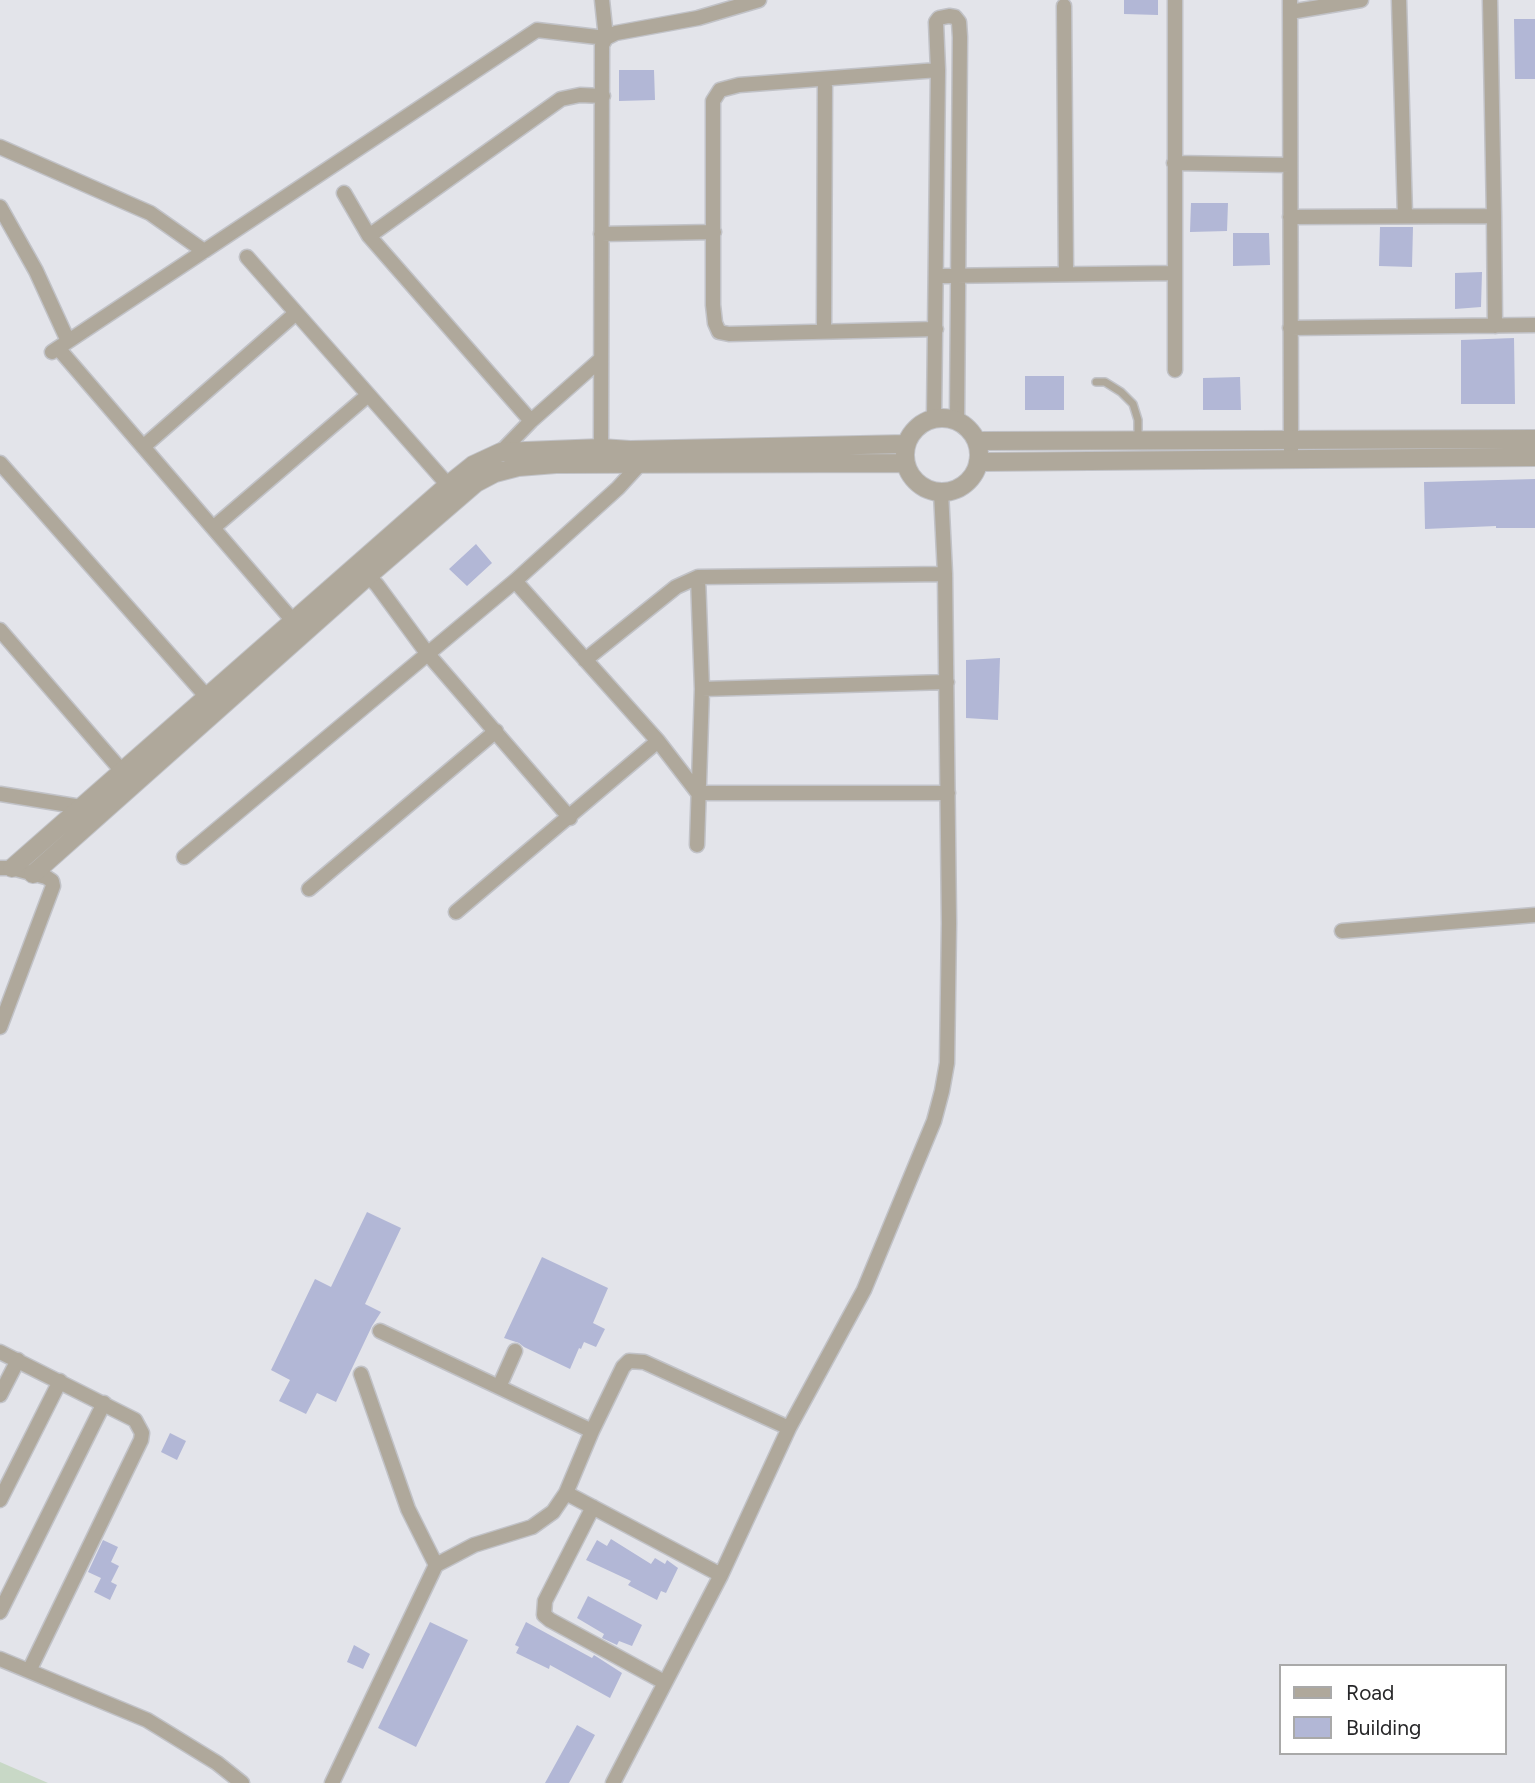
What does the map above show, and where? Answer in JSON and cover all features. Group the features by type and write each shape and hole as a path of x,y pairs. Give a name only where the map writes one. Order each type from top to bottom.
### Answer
{"street":[{"path":"601,448 602,45 606,38 602,0"},
{"path":"60,347 537,30 606,38 616,33 698,18 759,0"},
{"path":"1175,0 1175,370"},
{"path":"1291,449 1290,6 1361,0"},
{"path":"1399,0 1405,216"},
{"path":"1490,0 1495,326"},
{"path":"1064,6 1066,274"},
{"path":"934,419 936,22 943,16 955,17 959,22 960,37 957,421"},
{"path":"936,329 729,334 719,331 713,305 713,102 720,90 739,85 937,70"},
{"path":"824,330 825,79"},
{"path":"369,236 561,99 580,95 603,96"},
{"path":"0,147 150,214 204,251"},
{"path":"1174,163 1290,165"},
{"path":"344,193 369,236 531,421"},
{"path":"0,207 36,271 60,347 294,622"},
{"path":"1290,217 1494,216"},
{"path":"601,234 713,232"},
{"path":"247,257 449,485"},
{"path":"936,276 1175,273"},
{"path":"143,447 296,313"},
{"path":"1290,328 1535,325"},
{"path":"6,868 81,807 449,485 473,465 501,452 531,421 601,359"},
{"path":"213,528 368,396"},
{"path":"934,419 957,421 969,430 977,441 978,462 973,475 967,482 950,491 941,492 922,486 909,472 906,463 906,444 917,428 934,419"},
{"path":"1487,449 1535,439"},
{"path":"977,441 1138,441 1291,449"},
{"path":"501,452 906,444"},
{"path":"978,462 1291,449 1487,449 1535,457"},
{"path":"501,452 505,471"},
{"path":"0,463 207,697"},
{"path":"33,874 476,483 518,467 556,464 906,463"},
{"path":"184,857 515,581 618,488 639,465"},
{"path":"613,1783 721,1575 789,1428 864,1290 934,1121 942,1091 947,1063 948,793 941,492"},
{"path":"585,660 676,587 698,577 945,574"},
{"path":"368,576 427,653 570,817"},
{"path":"697,845 702,689 698,577"},
{"path":"515,581 658,741 698,793"},
{"path":"0,630 121,771"},
{"path":"702,689 947,682"},
{"path":"310,889 496,731"},
{"path":"456,912 658,741"},
{"path":"698,793 948,793"},
{"path":"0,794 81,807 99,815"},
{"path":"0,1024 52,893 52,881 6,868"},
{"path":"1342,932 1535,915"},
{"path":"380,1331 592,1431"},
{"path":"499,1387 515,1351"},
{"path":"0,1352 135,1420 142,1433 29,1671"},
{"path":"0,1395 18,1360"},
{"path":"332,1783 436,1565 474,1545 532,1527 553,1512 566,1493 592,1431 623,1367 629,1361 637,1360 789,1428"},
{"path":"361,1374 408,1509 436,1565"},
{"path":"0,1500 60,1381"},
{"path":"0,1612 104,1403"},
{"path":"566,1493 721,1575"},
{"path":"593,1507 545,1601 544,1615 664,1682"},
{"path":"0,1659 147,1720 218,1763 242,1783"}],"lane":[{"path":"1096,382 1105,382 1133,404 1138,420 1138,441"}],"green space":[{"path":"0,1762 48,1783 0,1783"}],"building":[{"path":"1124,0 1158,0 1158,15 1124,14"},
{"path":"1514,19 1535,19 1535,79 1515,79"},
{"path":"619,70 654,70 655,100 619,101"},
{"path":"1191,203 1228,203 1227,231 1190,232"},
{"path":"1380,227 1413,227 1412,267 1379,266"},
{"path":"1233,233 1269,233 1270,265 1233,266"},
{"path":"1482,272 1481,307 1455,309 1455,273"},
{"path":"1514,338 1515,404 1461,404 1461,340"},
{"path":"1025,376 1064,376 1064,410 1025,410"},
{"path":"1240,377 1241,410 1203,410 1203,378"},
{"path":"1535,479 1535,528 1496,526 1425,529 1424,482"},
{"path":"476,544 492,563 467,586 449,569"},
{"path":"1000,658 998,720 966,718 966,660"},
{"path":"367,1212 401,1228 365,1304 381,1312 336,1402 317,1393 306,1414 279,1401 290,1380 271,1370 315,1279 331,1287"},
{"path":"542,1257 608,1288 593,1323 605,1329 596,1347 584,1342 570,1369 504,1338"},
{"path":"170,1433 186,1441 177,1460 161,1452"},
{"path":"611,1539 651,1564 655,1558 665,1564 667,1560 678,1568 666,1593 661,1591 657,1600 628,1585 631,1581 586,1560 597,1540 607,1546"},
{"path":"103,1540 118,1547 111,1562 119,1566 111,1582 117,1585 110,1600 94,1592 101,1578 88,1572"},
{"path":"588,1596 642,1625 632,1646 619,1641 617,1645 602,1638 604,1634 577,1618"},
{"path":"430,1622 468,1640 416,1747 378,1728"},
{"path":"526,1622 592,1658 594,1655 622,1673 610,1698 550,1665 549,1669 516,1653 519,1647 515,1645"},
{"path":"354,1645 370,1654 363,1669 347,1662"},
{"path":"577,1725 595,1735 569,1783 545,1783"}]}
